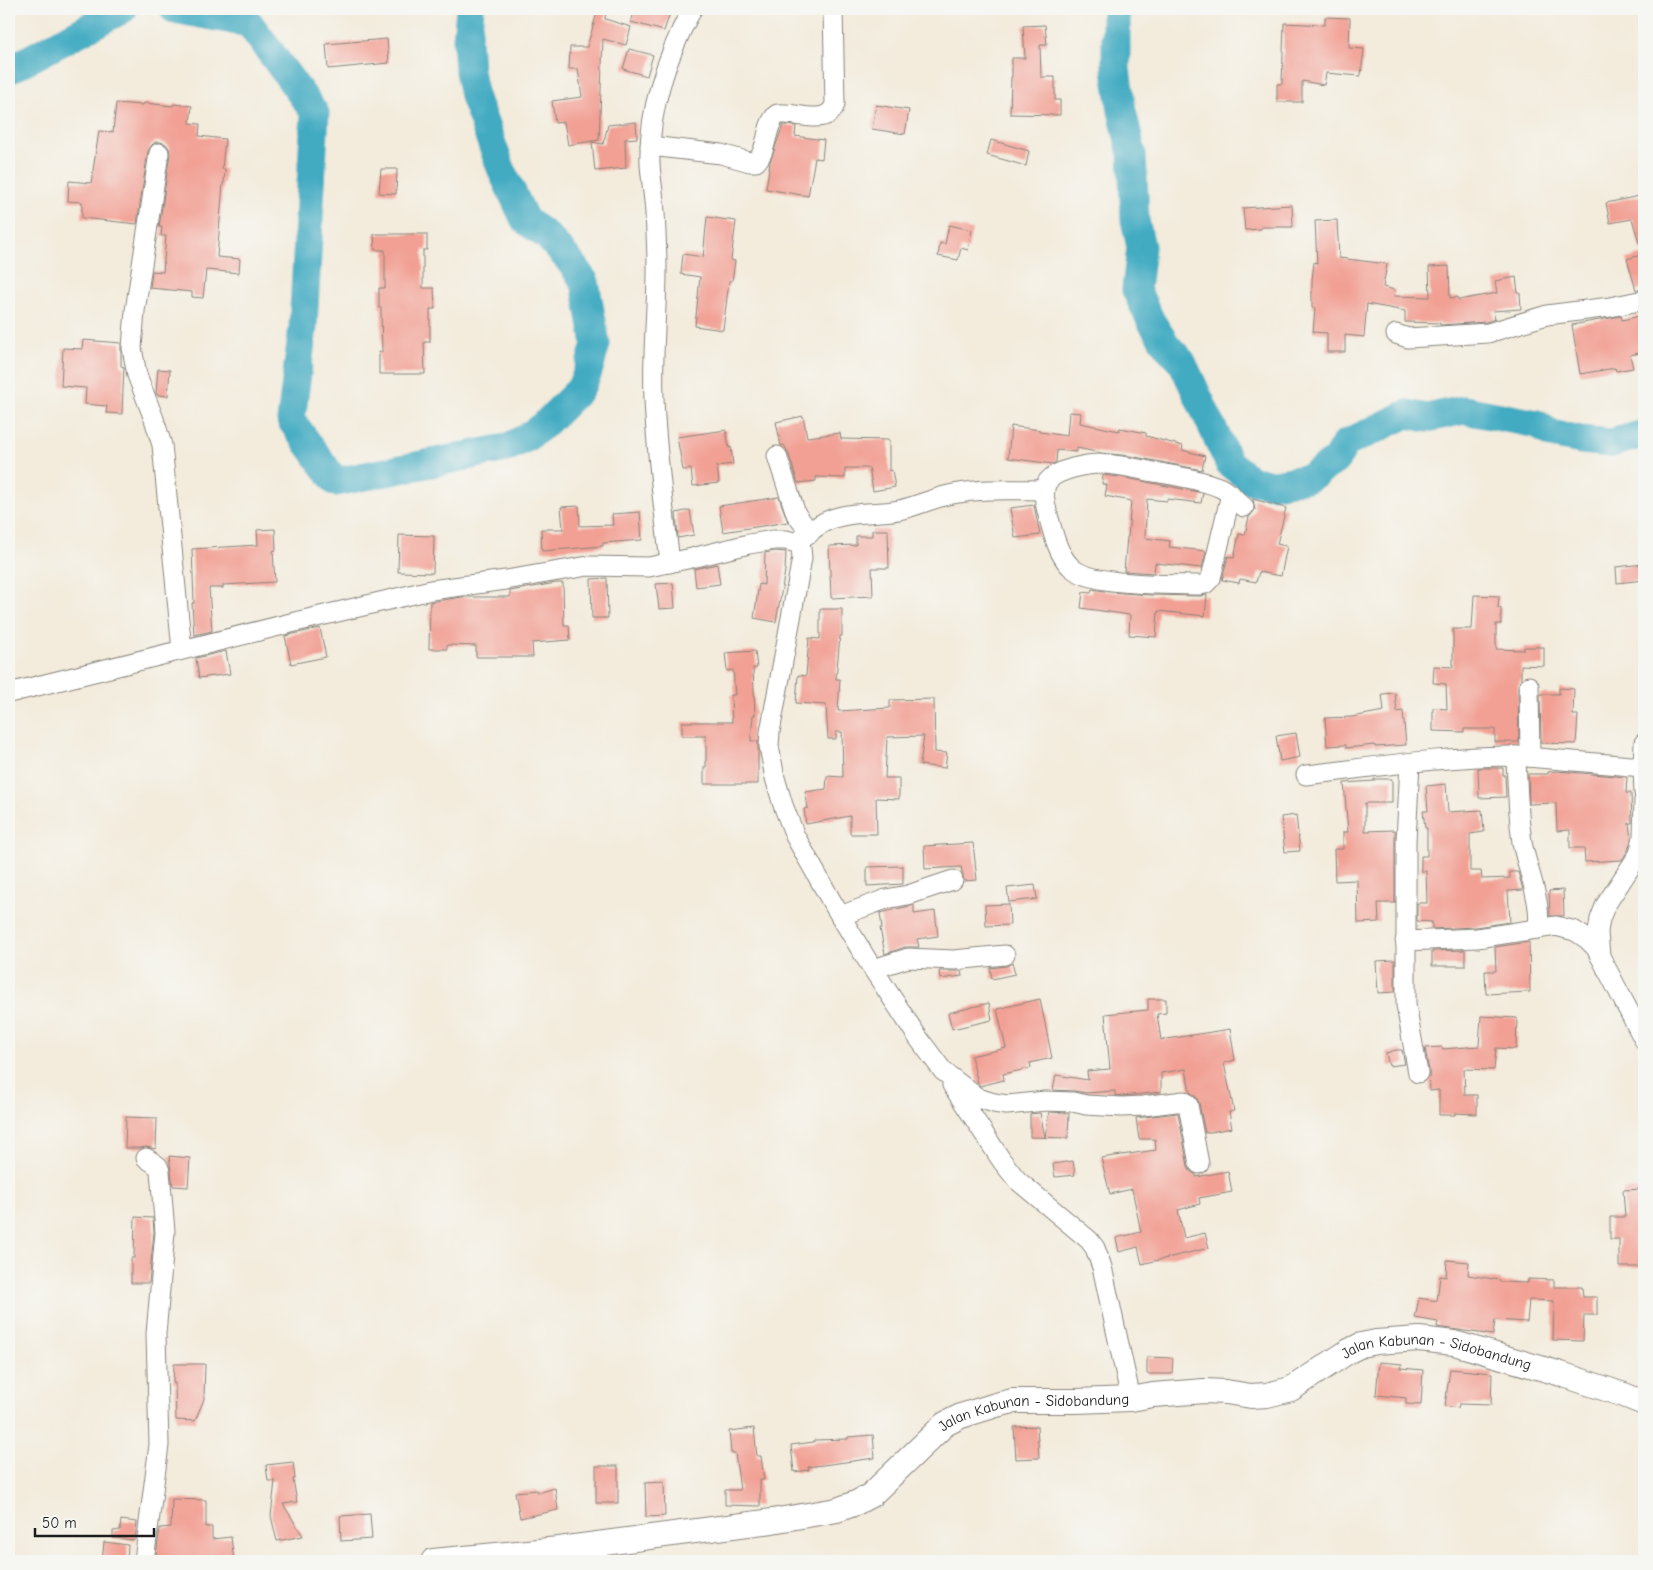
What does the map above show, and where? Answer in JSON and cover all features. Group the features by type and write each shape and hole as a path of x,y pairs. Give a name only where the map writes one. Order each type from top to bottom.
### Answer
{"street":[{"path":"670,563 658,460 654,398 657,268 650,146 654,108 662,78 678,36 692,9"},
{"path":"650,146 721,154 756,162 763,152 771,122 777,114 794,114 810,117 827,115 833,110 835,104 833,9"},
{"path":"159,153 135,311 132,348 137,375 162,445 182,650"},
{"path":"1396,334 1408,338 1488,333 1547,315 1644,300"},
{"path":"777,456 803,538 802,558 772,719 769,746 775,778 786,813 795,836 840,916 919,1039 944,1071 1002,1161 1017,1180 1079,1231 1096,1248 1102,1267 1131,1398"},
{"path":"1104,464 1208,483 1237,501 1211,578 1205,584 1200,585 1098,579 1079,573 1071,568 1060,550 1051,525 1045,490 1048,481 1058,474 1079,466 1104,464"},
{"path":"9,694 431,590 588,566 649,566 670,563 762,542 803,538 820,525 839,517 916,506 952,494 1009,489 1045,490"},
{"path":"1530,686 1519,820 1522,844 1540,916 1537,929"},
{"path":"1644,743 1644,793"},
{"path":"1306,775 1486,756 1643,766"},
{"path":"1410,763 1406,841 1406,1005 1418,1073"},
{"path":"1600,956 1598,932 1600,919 1605,906 1639,854 1643,837 1644,800"},
{"path":"840,916 886,899 908,895 952,880"},
{"path":"1405,941 1477,938 1556,926 1575,931 1596,948 1644,1040"},
{"path":"873,969 908,958 954,960 1005,955"},
{"path":"944,1071 978,1098 1006,1105 1045,1101 1122,1107 1184,1100 1188,1105 1199,1164"},
{"path":"144,1561 159,1445 156,1334 165,1232 160,1171 158,1166 146,1158"},
{"name":"Jalan Kabunan - Sidobandung","path":"433,1561 559,1549 772,1521 837,1510 856,1503 871,1494 940,1428 960,1416 1009,1402 1131,1398 1204,1391 1252,1396 1284,1392 1298,1385 1335,1359 1361,1345 1376,1342 1419,1339 1443,1340 1461,1344 1570,1377 1644,1403"}],"building":[{"path":"598,9 606,9 605,19 631,27 626,45 603,39 599,140 568,145 564,122 555,123 552,101 582,97 578,69 569,69 570,47 587,47"},
{"path":"635,9 656,9 670,13 664,31 631,22"},
{"path":"1325,17 1350,18 1349,48 1364,49 1361,75 1326,73 1324,85 1302,81 1302,102 1277,102 1277,84 1282,84 1284,23 1325,25"},
{"path":"1045,25 1047,45 1040,45 1041,77 1055,77 1055,100 1060,100 1060,115 1010,114 1012,58 1025,58 1023,26"},
{"path":"387,39 389,63 328,69 326,44"},
{"path":"629,49 653,55 647,76 623,69"},
{"path":"116,103 192,106 190,123 200,124 199,136 225,139 222,169 225,169 217,257 240,259 239,273 206,270 203,298 192,297 192,292 150,288 152,271 163,272 166,236 161,236 162,227 159,227 170,154 166,144 155,142 148,151 137,224 82,218 82,202 68,201 69,181 91,183 99,131 113,132"},
{"path":"876,105 909,110 905,134 872,129"},
{"path":"636,122 637,138 625,139 626,168 595,171 592,142 603,144 608,125"},
{"path":"783,125 796,126 795,136 824,140 822,159 815,158 808,196 766,189 770,162"},
{"path":"991,140 1029,151 1026,166 987,155"},
{"path":"381,169 397,169 396,194 379,193"},
{"path":"1644,195 1644,249 1641,249 1632,219 1610,223 1606,203"},
{"path":"1292,205 1293,227 1261,227 1261,229 1245,230 1243,208"},
{"path":"707,217 736,221 731,260 735,261 732,281 729,281 723,330 695,326 700,277 681,274 683,254 703,257"},
{"path":"1337,220 1339,258 1387,264 1383,287 1395,290 1394,296 1430,297 1429,267 1449,266 1450,298 1458,297 1458,300 1497,293 1495,281 1516,277 1521,309 1493,311 1495,319 1486,322 1440,325 1440,323 1405,322 1405,311 1367,304 1364,337 1345,335 1345,352 1327,352 1327,333 1313,332 1315,308 1312,308 1312,280 1314,262 1317,263 1315,221"},
{"path":"949,225 972,230 968,250 961,248 958,260 938,256 940,243 945,244"},
{"path":"374,234 427,234 427,250 423,250 423,288 434,288 435,309 430,309 430,342 424,342 425,374 379,374 379,352 382,352 379,288 385,288 385,250 375,250"},
{"path":"1644,254 1644,289 1636,290 1627,259"},
{"path":"1644,315 1644,352 1630,355 1633,368 1616,371 1615,368 1580,374 1572,325 1621,316 1622,320"},
{"path":"83,340 121,343 121,366 124,367 122,414 106,413 107,406 85,404 86,388 61,386 63,348 82,349"},
{"path":"158,369 170,370 168,396 157,395 156,393"},
{"path":"1069,412 1081,413 1080,423 1119,431 1120,428 1146,433 1146,436 1183,446 1182,450 1205,456 1202,470 1077,448 1077,452 1057,450 1056,462 1053,464 1008,458 1011,426 1067,436"},
{"path":"803,416 807,437 840,433 841,439 889,440 889,471 892,470 895,487 873,491 869,468 845,468 845,478 816,477 816,481 798,483 788,452 784,445 781,446 776,422"},
{"path":"726,430 733,464 717,466 719,483 693,486 691,469 683,470 677,437"},
{"path":"1103,475 1203,493 1201,503 1147,499 1145,538 1170,541 1169,547 1206,551 1202,568 1155,563 1154,573 1124,571 1131,501 1105,496 1107,485 1102,484"},
{"path":"779,497 788,522 723,532 719,506"},
{"path":"1253,499 1286,508 1277,544 1287,546 1281,576 1259,572 1256,582 1240,579 1239,583 1222,580 1228,556 1234,558 1239,534 1245,535 1249,517 1255,510"},
{"path":"1034,505 1040,535 1015,538 1010,508"},
{"path":"579,506 580,526 613,525 612,514 640,512 642,540 603,543 603,546 542,551 541,529 563,529 561,507"},
{"path":"690,510 694,535 678,538 676,513"},
{"path":"275,529 276,550 273,551 275,582 223,585 223,588 209,588 212,631 194,635 192,549 258,545 257,530"},
{"path":"872,530 888,530 889,568 872,568 873,596 831,598 829,546 856,545 856,536 872,536"},
{"path":"399,535 434,536 433,573 398,572"},
{"path":"775,551 786,552 785,571 776,622 754,618 759,584 764,585 765,553"},
{"path":"717,564 720,584 696,587 694,569"},
{"path":"1644,564 1644,580 1617,583 1616,567"},
{"path":"607,578 608,618 592,618 591,579"},
{"path":"563,583 564,625 569,625 570,640 532,643 533,657 476,657 476,646 447,645 447,649 429,649 430,602 462,597 510,597 510,591"},
{"path":"673,583 675,608 659,609 656,584"},
{"path":"1092,589 1151,595 1207,595 1205,616 1158,611 1156,637 1129,635 1130,615 1081,608 1083,592 1091,593"},
{"path":"1474,595 1499,596 1498,608 1501,608 1501,624 1496,624 1496,649 1524,650 1524,647 1544,647 1544,666 1521,665 1521,679 1518,686 1519,742 1495,742 1495,729 1464,729 1464,732 1433,731 1433,708 1447,709 1446,684 1433,683 1434,666 1453,667 1453,629 1472,629"},
{"path":"820,609 842,609 842,636 840,636 836,679 840,679 838,711 890,708 890,700 934,699 935,752 947,753 945,768 920,765 924,736 887,737 885,778 899,778 899,799 876,798 877,834 850,834 850,816 806,824 804,809 808,808 805,792 826,789 827,776 843,777 842,732 836,732 836,739 828,739 826,705 796,703 798,675 806,676 809,638 820,639"},
{"path":"320,628 326,657 291,664 285,636"},
{"path":"226,651 230,674 199,678 196,658"},
{"path":"755,651 757,668 753,668 755,715 753,715 751,741 758,741 758,784 704,784 706,736 682,736 682,722 732,722 731,695 735,695 733,670 727,671 725,653"},
{"path":"1559,688 1574,689 1573,715 1578,715 1576,744 1541,743 1540,694 1559,694"},
{"path":"1395,693 1397,712 1403,711 1406,745 1375,747 1375,745 1346,748 1346,745 1327,746 1325,718 1352,717 1384,711 1382,694"},
{"path":"1296,733 1300,757 1280,761 1276,736"},
{"path":"1478,768 1503,768 1506,797 1479,798"},
{"path":"1557,771 1627,777 1626,793 1631,793 1632,823 1629,823 1631,840 1622,860 1585,862 1584,848 1570,848 1570,830 1557,831 1556,803 1529,804 1528,774 1548,774 1548,772"},
{"path":"1374,779 1392,779 1392,803 1365,803 1365,831 1395,830 1395,903 1378,903 1379,922 1358,923 1357,880 1335,881 1334,849 1343,849 1343,832 1348,832 1344,783 1374,781"},
{"path":"1446,784 1448,812 1482,810 1484,832 1470,834 1470,871 1481,871 1482,879 1510,878 1510,872 1518,872 1523,890 1508,891 1510,922 1476,927 1432,929 1432,922 1417,921 1417,903 1427,903 1426,871 1421,871 1421,856 1427,856 1427,828 1425,828 1423,811 1428,811 1426,786"},
{"path":"1296,815 1300,851 1285,852 1281,817"},
{"path":"973,843 977,880 964,881 961,867 925,869 924,846"},
{"path":"903,866 903,884 867,886 867,867"},
{"path":"1035,885 1037,899 1009,902 1007,888"},
{"path":"1563,890 1564,916 1550,916 1549,891"},
{"path":"1009,904 1010,925 986,926 985,905"},
{"path":"914,905 914,914 935,911 938,936 917,939 919,947 905,947 885,954 880,928 882,928 880,913"},
{"path":"1529,942 1530,992 1486,994 1485,971 1496,971 1495,947"},
{"path":"1465,950 1465,966 1432,966 1432,951"},
{"path":"1395,960 1395,992 1378,993 1376,961"},
{"path":"1012,963 1015,974 992,979 990,968 1006,966"},
{"path":"939,971 961,971 962,976 940,979"},
{"path":"1040,999 1052,1058 1030,1063 1031,1068 1003,1074 1004,1080 980,1086 971,1056 1006,1048 997,1009"},
{"path":"1148,999 1166,999 1166,1013 1157,1014 1161,1040 1230,1029 1235,1060 1224,1063 1234,1111 1229,1112 1232,1128 1205,1133 1199,1103 1190,1092 1186,1069 1161,1073 1161,1092 1122,1096 1115,1095 1115,1091 1086,1093 1053,1090 1056,1075 1088,1080 1087,1071 1110,1069 1105,1014 1148,1010"},
{"path":"989,1003 992,1020 952,1029 948,1013"},
{"path":"1481,1016 1517,1018 1516,1049 1496,1048 1494,1070 1464,1069 1465,1095 1477,1095 1477,1114 1455,1113 1455,1115 1439,1115 1439,1090 1430,1091 1425,1048 1442,1047 1443,1049 1479,1046"},
{"path":"1402,1050 1405,1064 1389,1066 1386,1053"},
{"path":"1049,1112 1069,1113 1068,1138 1030,1137 1030,1114 1040,1113 1045,1137"},
{"path":"1178,1113 1190,1171 1196,1177 1228,1171 1232,1192 1199,1198 1200,1204 1178,1210 1184,1238 1205,1233 1209,1248 1142,1264 1138,1247 1119,1252 1116,1238 1141,1232 1132,1189 1110,1194 1101,1158 1156,1150 1155,1139 1139,1139 1136,1118"},
{"path":"126,1117 157,1118 156,1149 146,1147 125,1148"},
{"path":"169,1156 190,1158 188,1187 173,1186"},
{"path":"1073,1161 1075,1175 1055,1177 1053,1164"},
{"path":"1644,1189 1644,1205 1641,1206 1641,1244 1644,1245 1643,1267 1619,1267 1619,1239 1610,1239 1610,1217 1625,1217 1623,1190"},
{"path":"135,1217 153,1218 154,1232 149,1283 131,1283 131,1258 134,1258"},
{"path":"1447,1260 1469,1262 1468,1275 1500,1280 1500,1282 1528,1283 1528,1279 1554,1280 1554,1287 1582,1287 1583,1297 1597,1297 1597,1315 1584,1315 1583,1341 1553,1340 1554,1301 1529,1300 1527,1322 1495,1320 1493,1335 1437,1327 1438,1322 1415,1318 1419,1298 1437,1301 1440,1276 1446,1277"},
{"path":"1147,1357 1173,1358 1172,1374 1147,1374"},
{"path":"1379,1362 1402,1364 1401,1368 1423,1370 1421,1405 1406,1404 1406,1398 1376,1395"},
{"path":"174,1364 205,1364 204,1399 195,1421 176,1420 175,1383 173,1383"},
{"path":"1450,1369 1492,1373 1491,1405 1459,1404 1458,1408 1445,1406"},
{"path":"1037,1426 1039,1458 1016,1459 1014,1427"},
{"path":"754,1428 757,1456 761,1456 764,1480 760,1480 760,1506 725,1505 725,1490 740,1490 735,1453 731,1453 729,1431"},
{"path":"873,1435 875,1458 808,1467 809,1470 794,1472 791,1445 814,1442 814,1440 848,1439 848,1437"},
{"path":"293,1462 295,1479 293,1479 297,1502 283,1504 303,1536 277,1541 271,1516 275,1481 268,1481 266,1465"},
{"path":"596,1466 618,1466 618,1503 596,1503"},
{"path":"664,1482 665,1516 646,1517 645,1483"},
{"path":"555,1488 558,1510 520,1518 515,1492 538,1490 538,1493"},
{"path":"172,1499 206,1500 206,1527 212,1527 212,1539 231,1537 234,1561 219,1561 218,1556 155,1561 160,1528 171,1527"},
{"path":"370,1514 372,1539 341,1541 340,1516"},
{"path":"121,1520 137,1522 135,1540 113,1538 113,1531 120,1530"},
{"path":"104,1542 128,1545 127,1561 102,1561"}],"waterway":[{"path":"9,70 123,9"},
{"path":"174,9 249,23 315,113 303,327 291,420 336,482 506,448 526,438 544,425 580,389 588,372 596,344 585,282 568,259 547,236 525,220 502,171 474,96 469,71 467,39 470,9"},
{"path":"1116,9 1116,69 1122,111 1132,154 1135,220 1141,247 1136,290 1151,321 1167,346 1182,362 1229,463 1252,481 1274,484 1309,478 1336,460 1345,444 1407,414 1427,418 1464,410 1537,424 1551,434 1581,440 1611,443 1644,434"}]}
